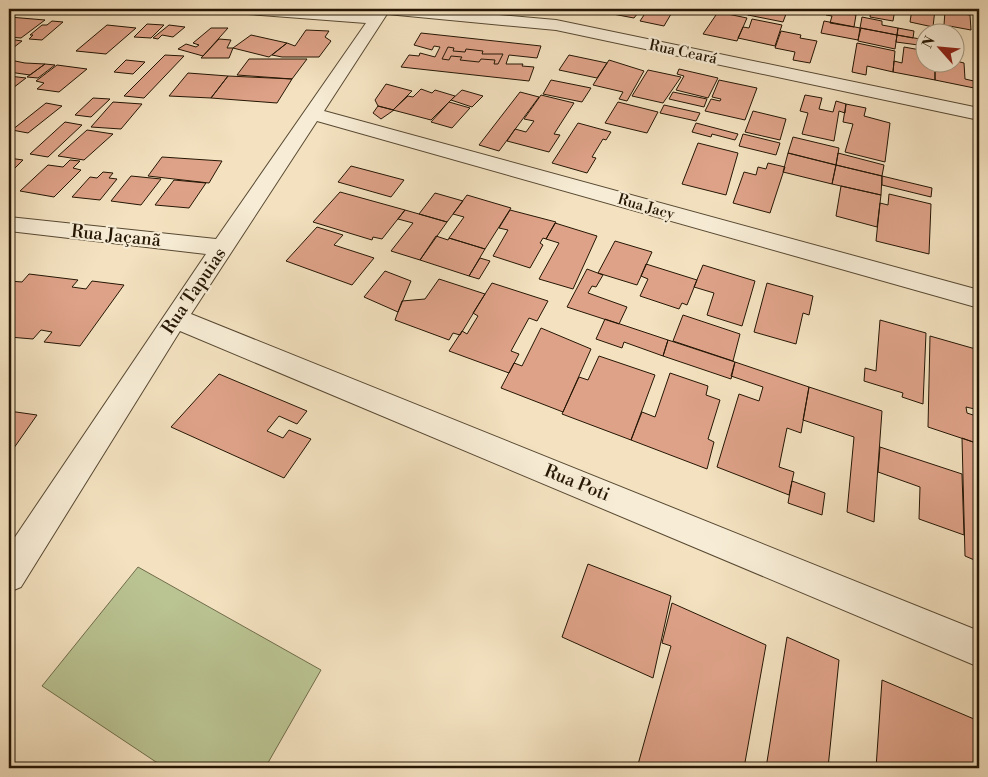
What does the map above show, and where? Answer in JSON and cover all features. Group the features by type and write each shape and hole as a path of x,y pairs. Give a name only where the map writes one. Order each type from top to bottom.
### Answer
{"street":[{"path":"248,9 332,14"},
{"path":"305,9 332,14"},
{"name":"Rua Ceará","path":"332,14 381,12 556,25 979,114"},
{"name":"Rua Tapuias","path":"9,575 175,318 381,12"},
{"name":"Rua Jacy","path":"312,114 979,299"},
{"name":"Rua Jaçanã","path":"9,224 222,248"},
{"name":"Rua Poti","path":"175,318 979,649"}],"green space":[{"path":"138,567 321,670 265,768 165,768 42,686"}],"building":[{"path":"604,9 641,9 634,18 602,12"},
{"path":"648,9 674,9 664,26 640,21"},
{"path":"715,9 752,9 749,15"},
{"path":"752,9 786,14 783,22 748,15"},
{"path":"828,9 838,9 837,11 856,15 854,27 830,23 832,16 826,15"},
{"path":"871,9 895,9 893,21 870,17"},
{"path":"912,9 935,9 934,22 910,22"},
{"path":"945,11 970,15 971,30 966,29 966,22 944,22"},
{"path":"718,12 747,18 737,41 703,34"},
{"path":"9,17 45,20 21,38 9,37 11,29 9,29"},
{"path":"862,17 882,21 882,25 898,28 897,35 861,28 858,40 821,33 824,21 860,28"},
{"path":"752,19 782,25 775,46 738,38 743,27 749,28"},
{"path":"52,21 63,22 42,40 29,39 33,35 30,35 42,25 47,25"},
{"path":"147,24 164,25 151,38 134,37"},
{"path":"107,25 136,28 106,54 76,51"},
{"path":"169,25 185,27 173,37 162,35 158,39 153,38"},
{"path":"211,28 228,28 203,56 178,49 186,44 196,47 199,45 193,43"},
{"path":"860,28 897,35 895,49 858,41"},
{"path":"898,28 914,31 913,38 897,35"},
{"path":"306,30 329,31 325,37 331,41 319,57 282,57 272,55 287,43 295,46"},
{"path":"781,31 801,35 800,38 817,41 810,63 793,60 795,52 775,48"},
{"path":"421,33 541,46 537,58 509,55 506,64 523,64 522,66 534,67 529,81 401,67 409,55 419,56 420,53 435,57 440,47 434,46 432,50 414,45"},
{"path":"251,35 287,43 269,57 233,48"},
{"path":"897,35 916,38 916,45 896,42"},
{"path":"9,39 22,41 9,51"},
{"path":"219,39 231,40 227,48 233,48 229,58 201,58"},
{"path":"857,43 895,51 893,72 867,66 866,75 852,72"},
{"path":"448,47 454,48 453,51 465,52 466,49 483,51 482,54 503,54 498,64 494,64 495,60 481,59 479,62 460,60 462,57 451,56 449,60 442,59"},
{"path":"904,47 916,49 916,72 935,72 935,80 893,72 894,61 902,63"},
{"path":"165,55 184,56 144,98 124,96"},
{"path":"569,55 607,63 597,78 559,70"},
{"path":"249,59 307,59 292,79 237,75"},
{"path":"10,60 45,64 30,75 9,72"},
{"path":"126,60 145,62 133,74 114,72"},
{"path":"609,60 644,71 627,101 619,99 623,92 593,85"},
{"path":"45,64 55,65 38,78 27,77"},
{"path":"57,65 87,69 59,92 37,89 44,83 36,81"},
{"path":"679,69 718,78 708,98 676,90 684,76 677,74"},
{"path":"648,70 681,77 663,103 632,96"},
{"path":"935,72 965,72 965,79 978,82 979,89 935,80"},
{"path":"188,73 228,76 211,98 169,96"},
{"path":"9,76 26,78 9,91"},
{"path":"228,76 292,79 277,103 211,98"},
{"path":"551,80 591,88 582,102 543,94"},
{"path":"719,80 757,88 745,120 705,111 711,99 720,101 721,99 712,97"},
{"path":"386,84 412,91 393,110 378,106 375,100"},
{"path":"421,89 432,93 435,90 455,96 431,120 393,110 408,96 413,97"},
{"path":"462,90 483,96 472,107 451,100"},
{"path":"520,92 539,97 499,151 479,145"},
{"path":"673,92 707,99 704,107 669,99"},
{"path":"541,95 574,103 554,134 560,135 549,152 507,141 515,129 526,132 534,121 524,119"},
{"path":"805,95 822,98 819,109 833,112 836,101 846,104 845,113 839,111 834,141 802,134 808,113 800,111"},
{"path":"93,98 110,99 91,117 75,115"},
{"path":"113,102 142,104 121,129 91,127"},
{"path":"449,102 470,108 452,128 431,122"},
{"path":"618,102 658,112 647,133 605,123"},
{"path":"46,103 62,106 28,133 12,130"},
{"path":"846,104 866,108 864,116 890,123 885,162 845,152 853,124 843,122"},
{"path":"664,105 700,113 696,121 660,113"},
{"path":"378,106 394,110 381,119 373,113"},
{"path":"753,111 786,119 780,140 745,132"},
{"path":"65,122 82,125 48,157 30,154"},
{"path":"578,123 611,132 606,140 603,139 592,157 596,158 587,173 552,163"},
{"path":"696,123 738,134 735,140 712,134 711,137 692,132"},
{"path":"87,130 113,134 84,160 58,156"},
{"path":"743,134 780,143 776,155 739,146"},
{"path":"793,137 839,148 836,165 788,153"},
{"path":"698,143 738,153 726,195 682,184"},
{"path":"788,153 836,165 832,184 783,172"},
{"path":"838,153 884,165 882,176 836,165"},
{"path":"162,157 222,161 209,183 148,176"},
{"path":"9,158 23,160 9,174"},
{"path":"70,160 80,161 73,168 81,170 54,197 20,191 48,165 63,167"},
{"path":"768,163 785,167 770,213 733,203 744,172 756,175 758,167 766,169"},
{"path":"836,165 882,176 881,195 832,184"},
{"path":"351,166 404,180 391,197 338,182"},
{"path":"103,172 113,173 109,178 117,179 100,200 72,197 90,177 97,178"},
{"path":"131,176 161,179 141,205 111,201"},
{"path":"882,176 932,188 931,197 882,185"},
{"path":"174,180 206,183 189,208 155,205"},
{"path":"841,186 881,195 877,227 836,216"},
{"path":"340,192 405,210 382,239 373,237 372,240 313,222"},
{"path":"435,193 463,201 447,222 419,214"},
{"path":"889,194 931,204 929,254 876,241 880,203 888,205"},
{"path":"467,195 511,208 485,249 449,238 464,217 453,214"},
{"path":"405,210 447,222 420,260 391,251 413,223 398,219"},
{"path":"510,210 556,222 546,239 543,238 540,243 543,245 530,268 493,256 508,230 499,228"},
{"path":"555,223 597,236 573,289 539,279 559,243 546,239"},
{"path":"317,227 343,235 334,245 374,258 352,285 286,261"},
{"path":"436,236 485,249 469,276 420,260"},
{"path":"615,241 652,252 637,285 598,273"},
{"path":"480,258 490,261 479,279 469,276"},
{"path":"646,264 697,280 687,305 682,303 679,309 640,296 648,279 641,276"},
{"path":"703,265 755,281 742,326 707,315 714,293 694,287"},
{"path":"587,269 603,275 596,287 592,286 588,293 627,307 619,324 567,307"},
{"path":"385,271 411,281 398,312 364,297"},
{"path":"29,274 78,280 72,287 86,289 92,281 124,285 80,346 44,342 52,332 41,330 33,339 9,337 9,281 22,282"},
{"path":"439,279 485,294 460,335 453,333 449,340 395,320 402,301 425,299"},
{"path":"492,283 548,301 537,321 529,318 511,351 519,354 509,373 449,351 462,331 467,334 478,316 473,313"},
{"path":"767,283 813,296 809,315 803,313 796,344 754,332"},
{"path":"683,315 740,334 733,361 673,341"},
{"path":"605,319 668,340 663,356 624,342 622,348 596,339"},
{"path":"880,320 926,333 923,404 902,397 903,393 864,381 865,368 876,371"},
{"path":"541,328 591,349 563,412 501,388 514,363 522,366"},
{"path":"930,336 979,350 979,410 966,407 967,413 979,417 979,444 928,427"},
{"path":"668,340 735,362 731,379 663,356"},
{"path":"599,356 655,375 631,440 562,414 579,377 588,380"},
{"path":"735,362 809,387 801,433 787,428 779,467 794,472 789,495 717,467 739,394 759,401 763,387 731,376"},
{"path":"670,373 708,386 706,395 720,400 708,439 714,442 707,469 631,440 642,412 655,417"},
{"path":"219,374 307,411 297,424 279,416 267,431 283,438 289,430 311,439 284,478 171,427"},
{"path":"809,387 882,411 874,522 847,512 854,437 803,420"},
{"path":"9,411 37,415 9,455"},
{"path":"962,438 979,444 979,562 965,556"},
{"path":"880,447 962,474 964,535 919,519 920,487 878,472"},
{"path":"792,481 825,493 822,515 788,503"},
{"path":"588,564 671,596 653,678 562,637"},
{"path":"672,603 766,645 744,768 637,768 671,646 662,643"},
{"path":"787,637 839,660 828,768 766,768"},
{"path":"882,680 974,719 975,768 876,768"}]}
